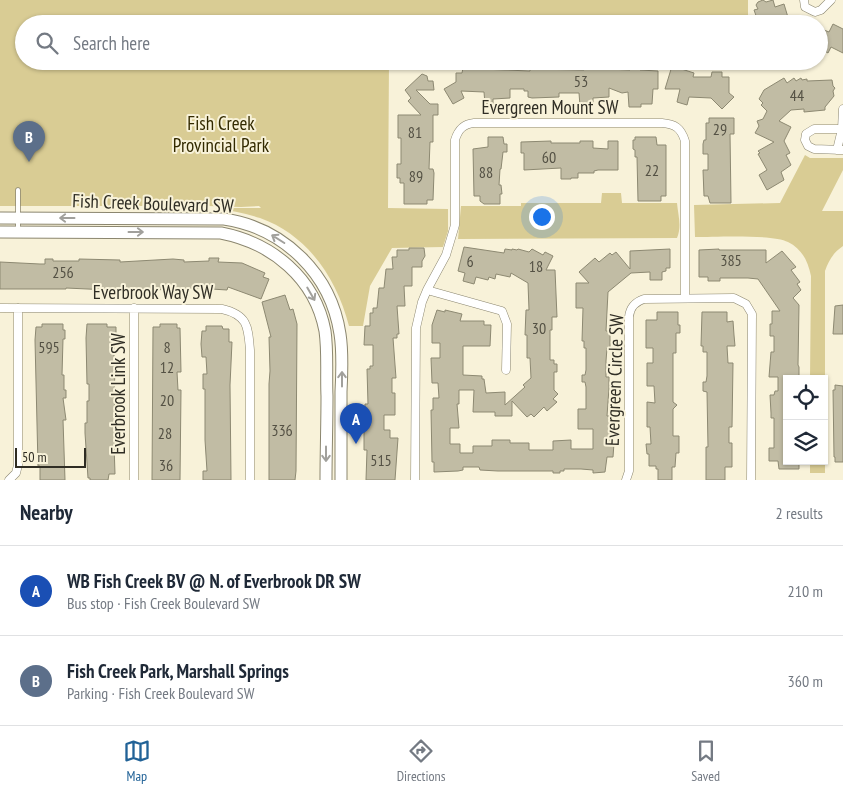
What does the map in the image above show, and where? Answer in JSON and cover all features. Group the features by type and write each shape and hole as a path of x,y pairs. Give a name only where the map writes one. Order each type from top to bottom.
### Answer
{"main road":[{"name":"Fish Creek Boulevard SW","path":"0,218 224,219 244,223 262,230 295,250 320,279 334,306 338,324 342,355 341,480"},
{"name":"Fish Creek Boulevard SW","path":"0,232 221,233 253,242 281,258 294,270 309,290 318,308 325,330 326,480"}],"street":[{"path":"804,0 805,7 814,12 821,10 831,0"},
{"path":"842,128 814,128 808,131 805,137 806,144 811,148 840,150 842,128 843,109"},
{"name":"Evergreen Mount SW","path":"415,480 415,341 418,317 427,290 443,260 455,225 455,140 461,128 474,123 662,123 672,124 678,128 685,141 685,298"},
{"path":"427,290 502,310 507,324 506,370"},
{"name":"Evergreen Circle SW","path":"626,480 628,471 630,312 635,303 644,298 734,298 743,301 749,307 752,314 751,480"},
{"name":"Everbrook Way SW","path":"0,308 222,309 242,317 249,331 250,350 250,480"},
{"path":"9,480 16,472 18,465 18,308"},
{"name":"Everbrook Link SW","path":"134,308 134,480"}],"lane":[{"path":"18,190 18,232"}],"green space":[{"name":"Fish Creek Provincial Park","path":"0,0 748,0 748,15 15,15 15,70 389,70 388,208 448,209 448,231 443,247 392,248 370,286 363,326 349,326 337,292 328,276 306,247 292,235 260,218 215,208 261,208 259,206 0,206"},
{"path":"805,155 810,158 843,158 843,170 822,211 843,211 843,246 832,257 825,271 825,375 810,375 811,276 804,256 797,248 781,239 729,236 695,237 694,205 780,203"},
{"path":"602,193 621,193 622,203 677,203 679,225 677,238 458,239 461,206 521,206 521,203 601,203"},
{"path":"810,465 825,465 825,473 810,473"}],"building":[{"path":"773,0 775,7 784,4 787,15 756,15 754,10 758,9 756,5 758,2"},
{"path":"833,24 843,29 843,53 831,47 828,53 829,32"},
{"path":"463,70 658,71 658,89 653,89 652,104 641,104 641,107 629,107 628,92 622,93 609,88 609,97 593,98 593,106 580,106 579,93 559,93 559,97 532,98 528,97 528,91 524,91 524,89 510,89 510,98 493,99 493,104 485,104 484,92 461,91 464,98 453,104 444,89 456,82 456,73 462,73"},
{"path":"671,70 685,70 694,73 693,77 711,77 712,72 722,72 722,77 729,77 729,93 734,97 722,109 711,98 689,97 687,105 677,102 680,89 665,89"},
{"path":"422,74 427,76 428,81 433,81 434,90 416,90 430,104 438,104 438,115 433,115 433,142 430,142 429,169 433,169 434,173 433,200 427,200 427,204 404,204 404,183 400,183 400,178 397,178 397,164 401,164 401,138 398,138 398,115 421,115 408,101 411,98 405,90"},
{"path":"784,78 787,83 794,78 796,81 801,78 802,80 807,79 807,81 832,80 835,88 833,91 834,96 825,107 825,110 804,112 804,109 791,110 779,121 791,127 784,141 790,153 786,155 791,165 781,172 784,180 767,190 759,175 767,170 758,151 774,142 755,133 759,126 757,121 763,119 767,111 761,105 763,103 759,99 764,90"},
{"path":"709,118 734,118 734,134 730,134 731,203 710,203 708,196 704,196 703,170 708,170 708,154 703,154 703,144 704,140 706,140 706,123 709,123"},
{"path":"488,137 503,137 504,144 507,144 507,152 503,152 500,169 499,185 501,185 502,194 500,194 500,204 484,204 480,201 480,196 474,196 473,149 488,147"},
{"path":"635,137 656,137 657,145 666,145 666,196 661,196 661,201 638,201 637,157 635,157 635,150 633,149"},
{"path":"551,141 551,143 580,143 580,141 593,141 593,148 608,149 608,141 618,141 618,170 578,173 578,178 561,179 561,168 524,170 524,153 521,153 521,142"},
{"path":"464,247 504,253 505,249 518,249 529,252 532,249 543,255 545,252 553,256 546,270 555,270 557,317 552,317 550,360 554,360 554,364 557,364 557,372 554,372 554,390 558,394 553,399 557,402 547,411 544,407 534,417 531,414 527,417 512,401 512,416 495,416 495,412 473,412 474,390 459,390 459,404 457,404 459,428 450,428 450,444 460,444 460,453 473,453 473,446 492,446 492,440 510,440 510,443 529,443 529,450 553,450 553,441 571,440 571,449 593,449 593,429 578,429 578,409 586,409 586,387 585,382 582,382 582,375 585,375 586,370 586,348 584,348 584,341 582,341 583,308 576,308 576,283 589,283 579,272 595,258 599,262 610,253 612,255 616,252 630,269 630,251 670,249 670,268 666,268 666,271 662,272 662,280 650,280 650,272 631,273 608,292 606,331 610,331 610,348 607,348 606,361 606,377 609,377 607,416 609,416 610,421 610,443 614,443 613,457 607,457 605,472 593,473 593,470 564,469 560,473 553,473 553,471 498,471 480,470 479,467 463,467 463,470 458,471 434,472 434,462 432,462 431,410 433,410 433,398 439,398 438,383 432,383 431,358 440,358 440,343 432,343 432,325 437,310 462,314 460,321 484,321 484,325 491,325 490,346 463,346 463,375 482,376 486,393 505,392 505,405 525,387 523,385 531,378 530,358 527,358 527,335 525,335 526,310 529,310 528,283 511,273 510,277 496,274 495,279 489,277 488,280 476,277 474,284 463,281 465,273 458,271"},
{"path":"409,248 424,248 425,256 422,261 422,267 412,267 412,286 404,286 405,306 397,306 399,334 397,334 397,338 393,338 396,378 392,378 392,393 395,393 395,415 384,415 384,430 390,430 390,438 398,438 395,480 366,480 367,450 364,450 365,404 368,404 367,369 373,366 373,345 364,345 365,326 370,326 370,313 373,313 373,308 377,308 379,288 384,288 386,269 393,269 392,257 397,257 397,250 409,250"},
{"path":"699,250 766,250 766,263 782,251 796,267 791,270 800,282 797,284 801,290 793,298 799,305 799,375 783,375 783,465 799,465 799,469 779,469 778,461 769,461 769,448 774,448 774,418 771,418 770,395 774,395 775,391 778,391 778,377 769,377 771,352 774,352 774,336 770,336 770,324 772,324 772,311 780,311 758,279 720,278 720,281 708,281 708,277 699,277"},
{"path":"209,258 219,258 218,262 242,263 265,273 263,277 269,279 261,299 228,287 227,290 196,288 153,290 0,289 0,262 45,264 45,259 53,259 53,261 79,261 79,259 120,260 120,262 173,259 184,260 184,262 209,261"},
{"path":"285,295 290,310 293,309 297,324 296,471 295,480 269,480 269,337 271,337 262,302"},
{"path":"843,305 843,334 833,334 835,306"},
{"path":"657,312 678,312 678,325 680,325 680,333 676,333 676,353 673,353 673,402 677,405 673,409 673,436 679,436 679,453 676,453 675,467 672,467 672,480 658,480 658,469 656,469 656,466 649,466 649,454 647,454 646,444 651,444 650,427 647,427 647,402 655,403 654,386 647,386 647,363 653,363 653,348 646,348 646,320 657,320"},
{"path":"702,312 727,312 727,322 733,321 735,346 727,346 728,363 733,363 732,427 729,427 729,443 732,443 732,467 725,467 725,480 706,480 706,447 708,447 707,392 703,391 703,382 706,382 707,376 707,352 703,352 703,346 701,346"},
{"path":"42,324 63,324 63,330 65,330 62,375 64,375 64,390 66,390 66,398 63,398 66,420 63,420 65,480 40,480 35,340 36,327 42,327"},
{"path":"87,324 107,324 107,327 116,327 116,338 114,338 114,358 116,358 114,390 115,474 109,474 108,480 90,480 88,478 85,433 87,401 89,401 89,384 87,384"},
{"path":"160,324 177,324 177,328 180,328 181,372 177,372 178,390 181,390 180,480 152,480 153,327 160,327"},
{"path":"206,326 222,326 223,329 229,329 229,342 232,342 230,385 231,480 203,480 203,471 207,471 203,374 207,374 206,357 202,357 201,344 202,331 206,331"},
{"path":"835,385 843,386 843,462 835,462 834,457 833,390 835,390"}],"place":[{"name":"Fish Creek Park, Marshall Springs","path":"29,162"},
{"name":"WB Fish Creek BV @ N. of Everbrook DR SW","path":"356,444"}]}
